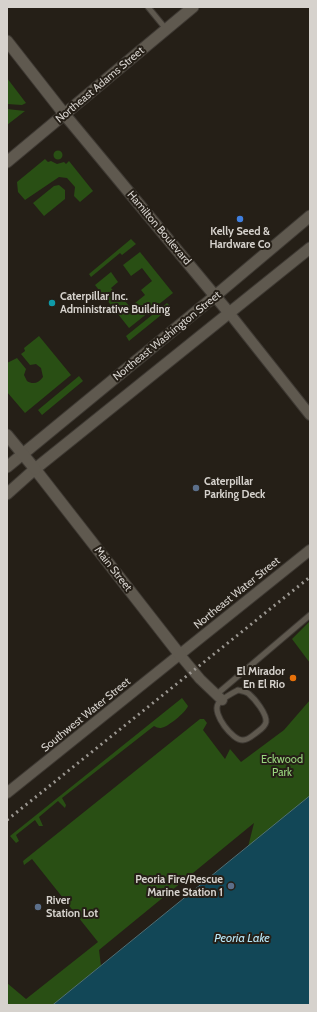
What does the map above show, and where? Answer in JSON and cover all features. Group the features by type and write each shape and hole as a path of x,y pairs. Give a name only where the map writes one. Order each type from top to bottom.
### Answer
{"street":[{"name":"Northeast Adams Street","path":"7,162 193,7"},
{"name":"Hamilton Boulevard","path":"7,41 65,115 216,296 310,415"},
{"name":"Northeast Washington Street","path":"7,467 216,296 310,216"},
{"name":"Northeast Washington Street","path":"7,494 34,469 230,314 310,248"},
{"name":"Main Street","path":"7,435 180,655 219,697"},
{"name":"Northeast Water Street","path":"180,655 310,550"},
{"name":"Southwest Water Street","path":"7,793 180,655"}],"lane":[{"path":"148,7 166,30"},
{"path":"219,697 238,690 249,694 264,713 266,721 264,727 247,740 242,741 236,738 219,720 216,712 219,697 310,615"}],"green space":[{"path":"7,78 26,103 22,105 7,104"},
{"path":"7,109 25,111 7,125"},
{"path":"58,150 63,155 58,160 53,155"},
{"path":"45,159 48,162 51,161 57,164 64,162 66,164 69,161 93,191 80,202 74,196 75,187 67,178 59,177 25,200 18,192 17,182"},
{"path":"59,185 65,190 65,199 44,216 33,203 54,186"},
{"path":"131,239 136,244 122,255 120,253 91,277 89,274"},
{"path":"140,252 173,293 129,328 95,285 111,272 118,282 111,288 122,301 124,300 130,307 145,295 141,290 152,281 142,268 131,276 123,265"},
{"path":"167,303 171,307 129,341 126,336"},
{"path":"39,336 71,375 25,413 7,392 7,363 17,358 26,369 24,375 27,381 36,383 40,381 43,377 41,368 36,364 30,365 21,354 25,351 24,348"},
{"path":"79,376 83,381 42,415 38,410"},
{"path":"310,621 310,663 292,639"},
{"path":"182,698 188,706 180,716 163,728 154,726 62,798 66,805 65,808 58,801 39,817 43,826 39,826 35,820 16,835 19,841 16,843 10,836"},
{"name":"Eckwood Park","path":"310,700 310,796 248,847 254,823 99,950 101,966 53,1005 7,1005 7,983 26,999 98,942 32,859 24,865 23,861 200,719 204,719 207,723 203,730 225,759 230,749 241,762 284,730"}],"water":[{"name":"Peoria Lake","path":"310,796 310,1005 53,1005"}],"railway":[{"path":"7,820 310,577"}],"place":[{"name":"Kelly Seed & Hardware Co","path":"240,219"},
{"name":"Caterpillar Inc. Administrative Building","path":"52,303"},
{"name":"Caterpillar Parking Deck","path":"196,488"},
{"name":"El Mirador En El Rio","path":"293,678"},
{"name":"Peoria Fire/Rescue Marine Station 1","path":"231,886"},
{"name":"River Station Lot","path":"38,907"}]}
